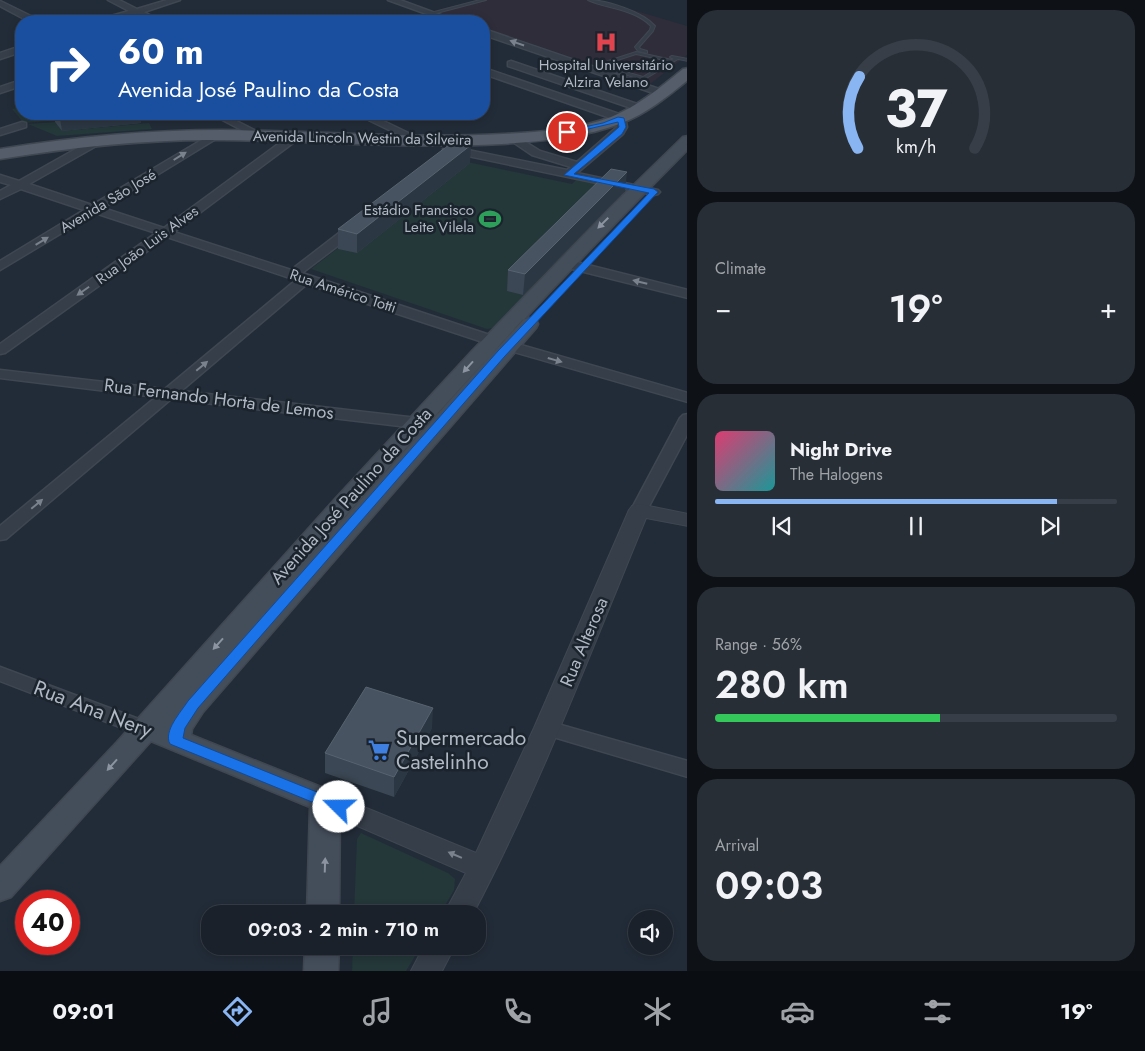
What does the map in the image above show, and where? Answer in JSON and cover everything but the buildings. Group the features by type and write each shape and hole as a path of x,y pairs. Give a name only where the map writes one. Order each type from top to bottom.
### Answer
{"main road":[{"name":"Avenida Lincoln Westin da Silveira","path":"0,154 100,139 161,135 420,141 446,148 567,132 605,124 640,108 687,73"},
{"name":"Avenida José Paulino da Costa","path":"0,888 145,728 254,619 500,344 646,190 687,141"},
{"name":"Avenida José Paulino da Costa","path":"646,190 687,159"},
{"name":"Avenida José Paulino da Costa","path":"176,740 178,728 254,619"},
{"name":"Rua Ana Nery","path":"145,728 325,801"},
{"path":"323,905 325,801"},
{"path":"321,971 322,955"}],"street":[{"path":"112,0 144,15"},
{"path":"122,15 176,0"},
{"path":"392,0 435,15"},
{"path":"0,3 16,15"},
{"path":"490,34 662,93"},
{"path":"0,56 15,51"},
{"path":"511,64 640,108"},
{"path":"490,73 621,118 622,127 619,132 568,175"},
{"path":"0,90 15,85"},
{"path":"228,120 261,136"},
{"path":"374,120 420,141"},
{"path":"0,132 22,125"},
{"name":"Avenida São José","path":"0,266 215,135"},
{"name":"Rua João Luis Alves","path":"0,350 166,232 293,138"},
{"path":"512,138 536,153 579,166"},
{"path":"0,196 100,139"},
{"path":"446,148 646,190"},
{"name":"Rua Américo Totti","path":"0,178 500,344 687,398"},
{"path":"0,535 170,393 363,220"},
{"path":"573,265 687,294"},
{"name":"Rua Fernando Horta de Lemos","path":"0,374 427,425"},
{"name":"Rua Alterosa","path":"463,905 484,868 547,728 639,510 687,420"},
{"path":"639,510 687,520"},
{"name":"Rua Ana Nery","path":"0,674 145,728"},
{"path":"547,728 687,769"},
{"path":"325,801 484,868"},
{"path":"426,971 435,955"}],"lane":[{"path":"422,15 484,0"},
{"path":"590,0 647,19 654,26 637,47 638,50 675,59"},
{"path":"675,59 643,79 598,65 636,53 687,60"}],"shaded area":[{"name":"Hospital Universitário Alzira Velano","path":"477,0 599,0 687,26 687,55 650,84 490,30 490,15 446,15 433,11"},
{"path":"21,120 49,121 24,123"},
{"path":"55,122 62,131 149,123 152,129 57,136 28,124"},
{"name":"Estádio Francisco Leite Vilela","path":"453,159 572,184 578,178 631,189 497,327 487,329 311,269"},
{"path":"361,833 448,873 455,879 454,890 445,905 354,905 357,839"},
{"path":"353,955 416,955 406,971 352,971"}],"place":[{"name":"Hospital Universitário Alzira Velano","path":"606,42"},
{"name":"Estádio Francisco Leite Vilela","path":"490,219"},
{"name":"Supermercado Castelinho","path":"379,750"}],"route":[{"path":"339,807 176,740 178,728 183,717 193,705 502,354 581,267 654,192 568,175 619,132 622,127 621,118 605,124 567,132"}]}
